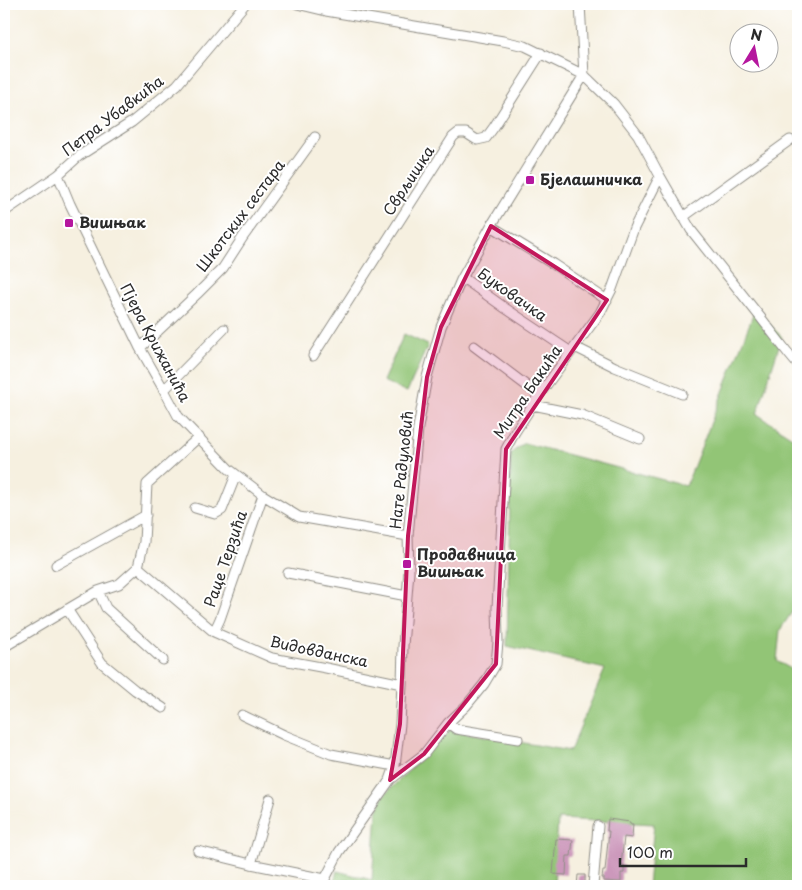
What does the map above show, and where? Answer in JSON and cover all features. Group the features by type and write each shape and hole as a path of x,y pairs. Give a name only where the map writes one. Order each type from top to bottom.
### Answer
{"street":[{"name":"Петра Убавкића","path":"4,212 58,175 79,156 132,122 177,85 245,4"},
{"path":"297,4 328,7 525,46 584,75 614,104 638,134 691,230 798,365"},
{"path":"580,4 584,75"},
{"name":"Сврљишка","path":"313,356 453,138 458,132 466,133 477,140 486,138 542,53"},
{"name":"Нате Радуловић","path":"324,883 339,852 390,780 395,766 400,724 408,536 418,428 427,377 441,327 463,278 491,226 584,75"},
{"name":"Шкотских сестара","path":"140,348 223,268 315,137"},
{"path":"684,216 790,140"},
{"name":"Пјера Крижанића","path":"58,175 70,204 140,348 178,416 229,469 263,495 299,517 408,536"},
{"name":"Митра Бакића","path":"390,780 424,754 448,722 466,706 484,684 496,664 498,642 497,608 506,449 539,395 600,314 612,289 634,228 660,176"},
{"path":"491,226 607,300"},
{"name":"Буковачка","path":"463,278 505,308 573,350 682,394"},
{"path":"164,390 224,329"},
{"path":"474,346 539,395"},
{"path":"533,404 582,415 640,439"},
{"path":"4,647 98,591 119,584 138,566 144,542 147,484 199,438"},
{"path":"195,508 215,514 222,510 236,474"},
{"name":"Раце Терзића","path":"214,632 263,495"},
{"path":"56,565 146,515"},
{"name":"Видовданска","path":"138,566 214,632 272,658 402,684"},
{"path":"288,573 406,596"},
{"path":"98,591 106,608 163,660"},
{"path":"67,609 102,663 135,690 162,708"},
{"path":"242,716 331,754 395,766"},
{"path":"448,722 456,728 518,740"},
{"path":"251,864 270,799"},
{"path":"593,886 598,826"},
{"path":"198,851 324,883"}],"highlighted area":[{"path":"491,226 607,300 506,449 496,664 424,754 390,780 400,724 408,536 427,377 441,327"}],"green space":[{"path":"755,310 782,337 757,414 798,441 798,476 796,480 798,481 798,603 780,630 777,661 798,673 798,886 648,886 654,824 558,819 554,886 333,886 337,871 372,880 377,812 384,795 450,730 570,751 605,669 507,646 511,453 524,443 686,486"},
{"path":"404,334 428,345 407,392 383,381"}],"building":[{"path":"608,819 633,824 632,838 624,837 621,865 624,865 624,873 621,873 621,882 604,881 604,878 602,878 603,871 605,871 609,831 607,831"},
{"path":"556,839 573,840 571,856 567,856 566,875 553,874"},
{"path":"578,875 585,875 585,886 577,886"}],"place":[{"name":"Бјелашничка","path":"530,180"},
{"name":"Вишњак","path":"69,223"},
{"name":"Продавница Вишњак","path":"407,564"}]}
